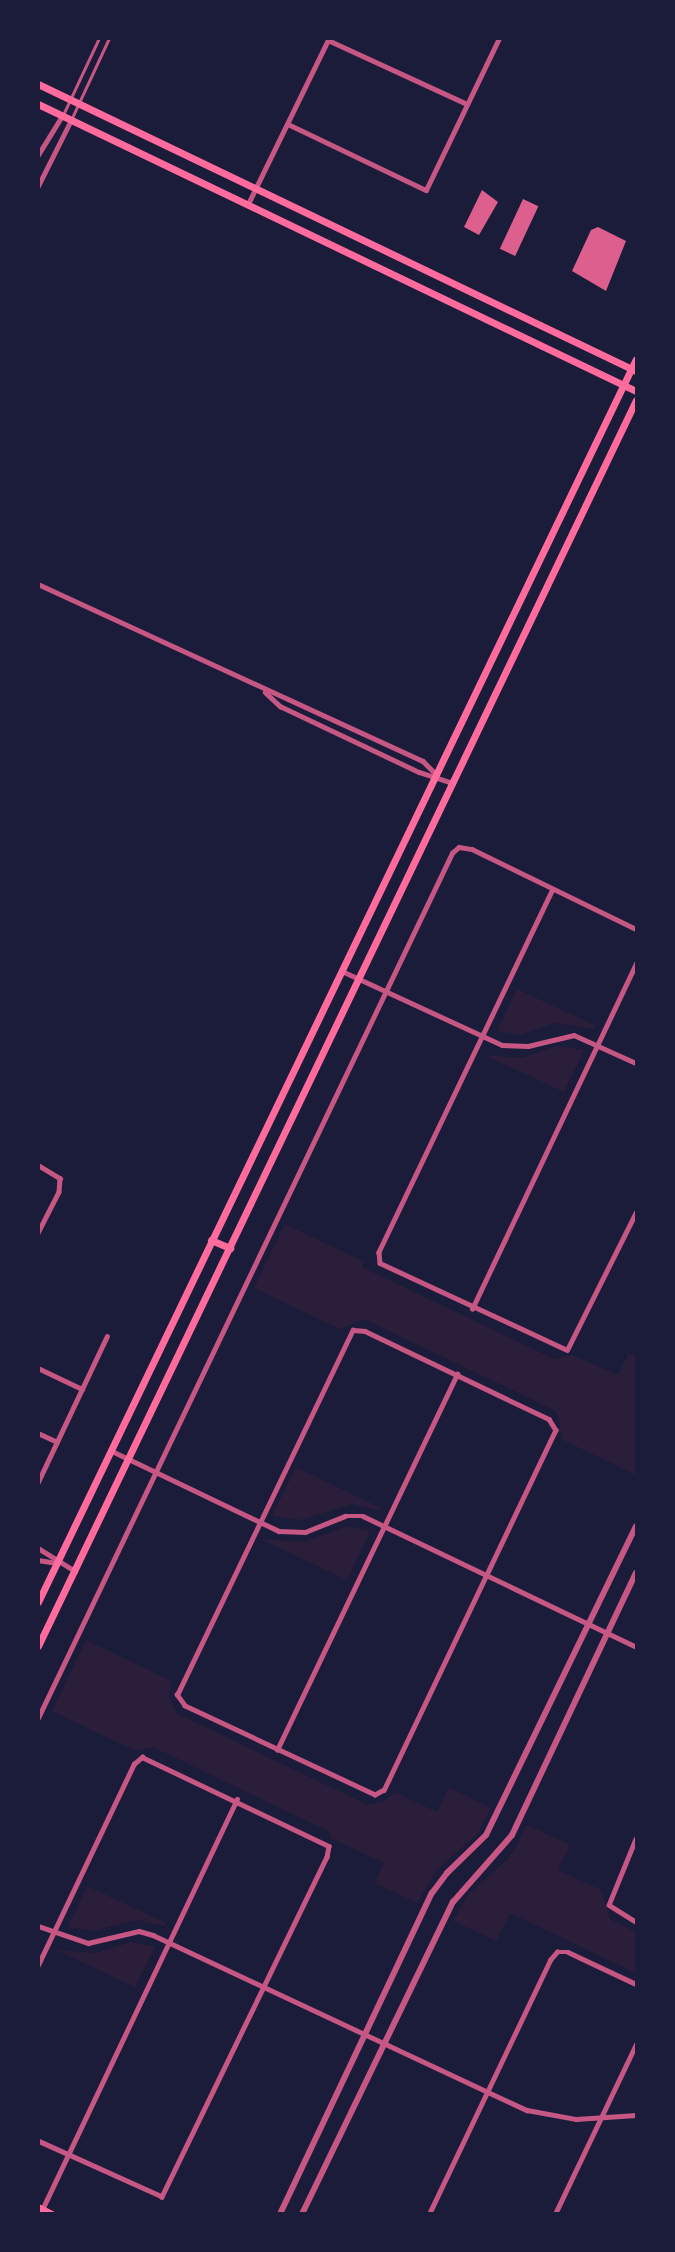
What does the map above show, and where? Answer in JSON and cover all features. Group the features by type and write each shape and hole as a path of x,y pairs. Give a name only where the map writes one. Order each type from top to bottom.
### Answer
{"main road":[{"path":"38,83 634,370"},
{"path":"38,104 636,391"},
{"path":"38,1602 522,595 634,370 636,359"},
{"path":"38,1646 636,400"},
{"path":"522,595 538,604"},
{"path":"211,1240 230,1248"},
{"path":"40,2210 52,2214"}],"street":[{"path":"288,124 426,190 499,38"},
{"path":"248,204 329,39 467,104"},
{"path":"38,155 63,116"},
{"path":"38,186 71,120"},
{"path":"38,584 264,691 287,696 423,761 437,775"},
{"path":"264,691 280,706 419,772 437,775 453,783"},
{"path":"38,1718 452,852 459,847 472,849 636,929"},
{"path":"553,889 484,1038 379,1252 380,1263 472,1309 567,1350 636,1212"},
{"path":"472,1309 636,963"},
{"path":"342,971 484,1038 516,1048 574,1035 636,1063"},
{"path":"38,1165 60,1178 59,1192 38,1233"},
{"path":"353,1330 365,1331 457,1374 555,1426 384,1790 378,1795 277,1751 178,1699 178,1690 353,1330"},
{"path":"38,1482 107,1336"},
{"path":"38,1368 82,1389"},
{"path":"277,1751 457,1374"},
{"path":"38,1433 57,1442"},
{"path":"112,1451 259,1522 293,1533 345,1516 363,1516 636,1647"},
{"path":"280,2214 432,1894 486,1835 636,1526"},
{"path":"38,1548 57,1563 75,1571"},
{"path":"38,1560 57,1563"},
{"path":"302,2214 453,1902 512,1835 636,1573"},
{"path":"38,1965 134,1764 142,1757 237,1798 329,1846 265,1988 162,2197 38,2141"},
{"path":"40,2210 237,1798"},
{"path":"636,1839 609,1905 636,1922"},
{"path":"38,1926 54,1934 88,1943 139,1931 168,1941 487,2094 544,2115 600,2119 636,2115"},
{"path":"429,2214 557,1952 568,1952 636,1984"},
{"path":"555,2214 636,2044"}],"lane":[{"path":"63,116 99,38"},
{"path":"71,120 110,38"}],"shaded area":[{"path":"517,989 596,1026 594,1029 555,1023 519,1035 497,1031"},
{"path":"557,1046 584,1050 564,1092 485,1055 522,1058"},
{"path":"285,1224 364,1262 362,1267 554,1359 572,1355 618,1375 629,1353 636,1356 636,1475 563,1440 556,1411 364,1319 340,1329 254,1288"},
{"path":"296,1467 381,1508 380,1511 352,1504 301,1520 272,1516"},
{"path":"349,1526 370,1531 347,1580 261,1539 304,1542"},
{"path":"86,1640 171,1681 169,1696 176,1713 368,1805 385,1801 394,1792 437,1812 449,1787 491,1808 478,1833 436,1871 417,1903 375,1883 384,1863 331,1838 328,1831 153,1747 136,1751 52,1711"},
{"path":"527,1825 570,1845 558,1870 601,1890 610,1919 636,1932 636,1973 510,1913 496,1941 453,1921 468,1895 510,1857"},
{"path":"87,1886 166,1923 165,1926 138,1920 92,1931 68,1927"},
{"path":"131,1942 155,1947 135,1987 56,1950 96,1953"}],"building":[{"path":"482,190 498,202 479,235 464,227"},
{"path":"523,199 538,206 515,256 500,249"},
{"path":"598,227 626,241 606,291 572,271 591,230"}]}
